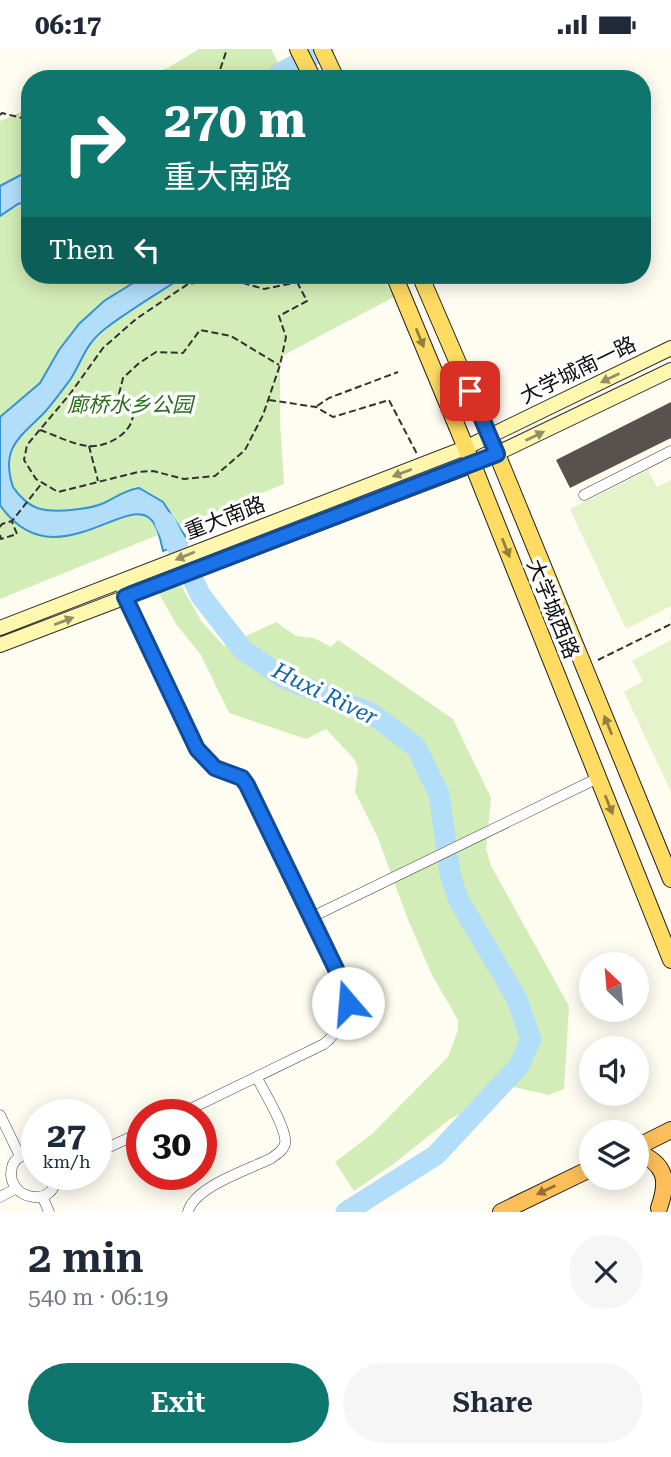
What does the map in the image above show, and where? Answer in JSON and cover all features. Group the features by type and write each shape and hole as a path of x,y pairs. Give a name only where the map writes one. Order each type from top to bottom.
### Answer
{"highway":[{"path":"649,1142 671,1130"},
{"path":"649,1156 663,1172 665,1189 660,1207"},
{"path":"501,1212 579,1174"}],"main road":[{"path":"298,49 308,70"},
{"path":"321,49 332,70"},
{"name":"大学城西路","path":"398,284 671,960"},
{"name":"大学城西路","path":"424,284 584,666 665,846 671,879"},
{"name":"大学城南一路","path":"466,448 671,348"},
{"name":"大学城南一路","path":"473,465 671,370"},
{"name":"重大南路","path":"0,628 466,448"},
{"name":"重大南路","path":"0,645 473,465"}],"street":[{"path":"583,495 671,451"},
{"path":"119,583 197,749 215,768 242,778 348,994 348,1003 334,1037 212,1099"},
{"path":"312,917 598,778"},
{"path":"188,1212 190,1203 200,1193 270,1159 280,1153 285,1145 285,1133 257,1078"},
{"path":"0,1115 20,1156 10,1168 13,1190 26,1200 43,1198 51,1190"},
{"path":"0,1197 13,1190"},
{"path":"43,1198 49,1212"}],"path":[{"path":"220,70 227,49"},
{"path":"0,115 2,113 21,118"},
{"path":"188,284 136,319 103,348 70,394 27,445 24,460 36,479 58,492 138,472 153,471 184,479 215,476 245,450 268,400 286,337 279,316 307,301 298,284"},
{"path":"247,284 264,289 288,284"},
{"path":"40,430 89,446 105,443 125,433 133,419 131,406 119,394 123,378 156,352 183,353 200,330 231,337 280,365"},
{"path":"316,407 330,398 398,372"},
{"path":"268,400 316,407 333,417 390,400 422,465"},
{"path":"89,446 98,482"},
{"path":"0,527 12,521 42,483"},
{"path":"0,535 1,539 18,534 12,521"},
{"path":"584,666 671,624"}],"green space":[{"path":"199,49 271,49 282,70 161,70"},
{"name":"廊桥水乡公园","path":"21,112 21,284 386,284 394,297 280,357 284,484 0,599 0,121"},
{"path":"648,470 657,487 671,480 671,606 626,629 570,509"},
{"path":"181,585 202,622 224,646 276,622 296,636 314,638 331,647 338,640 453,719 491,798 486,849 491,866 569,1006 564,1089 549,1095 514,1087 450,1119 354,1191 335,1162 372,1134 448,1057 458,1030 458,1020 432,975 408,920 378,838 355,792 358,769 355,760 326,729 306,739 229,713 201,655 176,624 158,592"},
{"path":"671,640 671,792 624,692 643,681 632,661"}],"water":[{"path":"21,175 21,203 0,216 0,186"},
{"path":"131,284 172,284 116,321 93,340 70,380 15,445 9,462 13,487 33,506 47,510 91,507 139,488 163,502 189,542 163,551 158,532 148,517 136,514 62,537 41,536 20,526 0,505 0,417 40,383 59,350 79,324 104,301"}],"building":[{"path":"671,402 671,438 570,488 556,460"}],"waterway":[{"name":"Huxi River","path":"286,70 324,49"},
{"name":"Huxi River","path":"165,522 201,596 243,650 285,679 371,713 416,747 439,794 450,873 458,899 516,997 531,1039 519,1066 436,1155 346,1212"}],"route":[{"path":"348,1003 348,994 247,785 242,778 215,768 197,749 125,597 497,454 470,391"}]}
